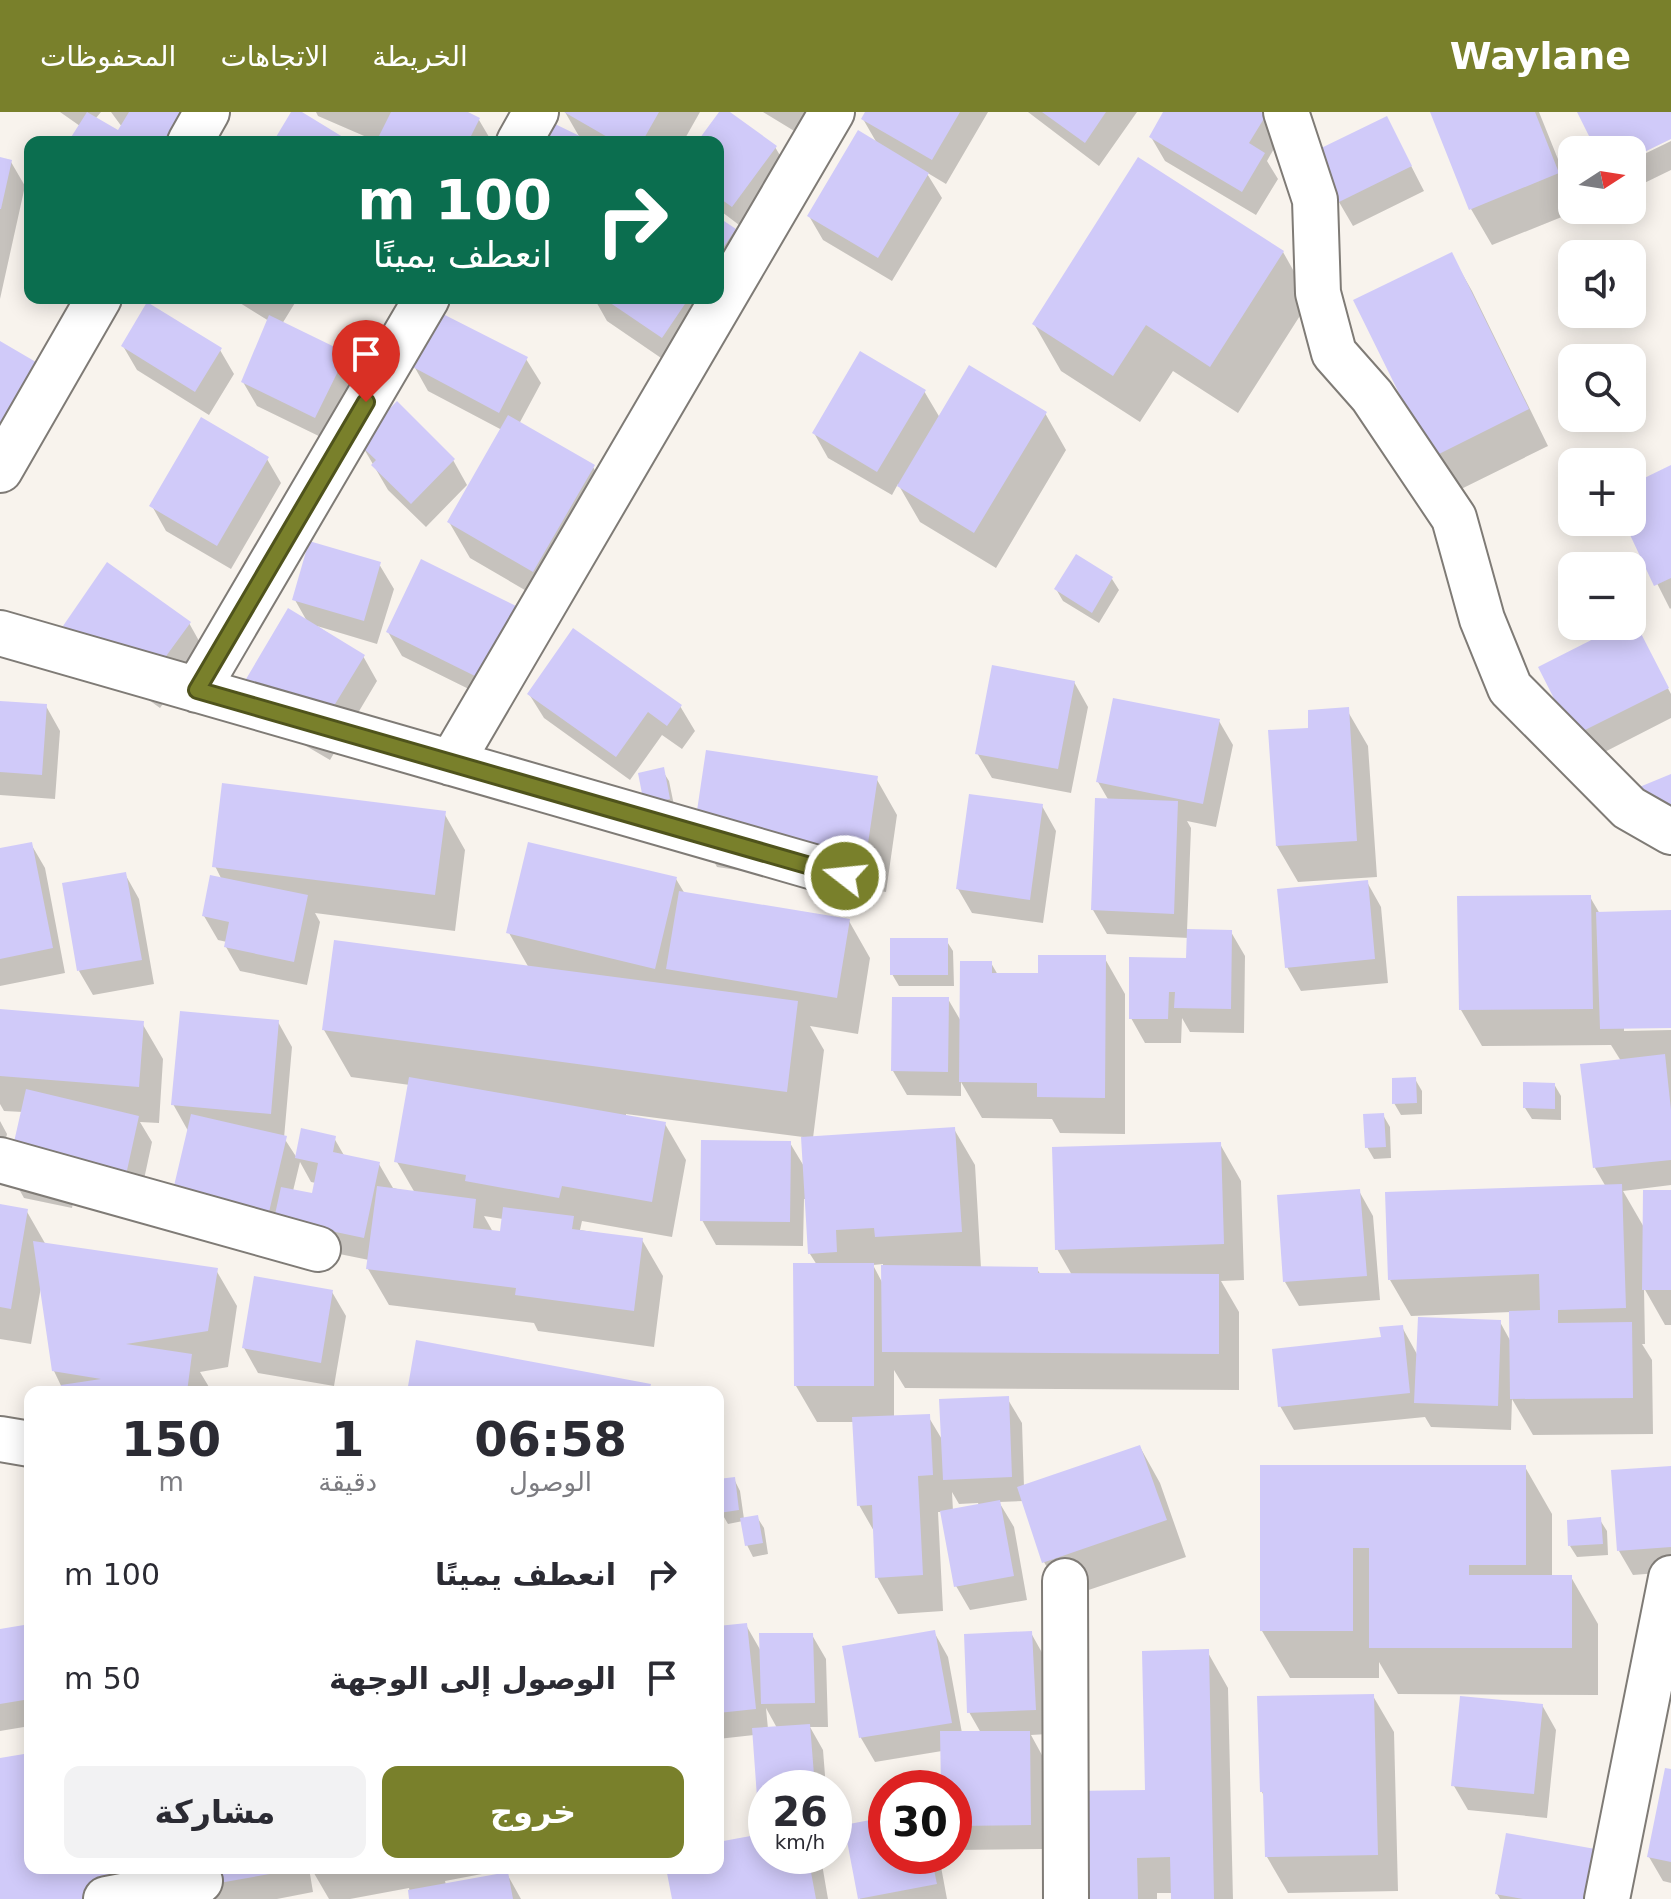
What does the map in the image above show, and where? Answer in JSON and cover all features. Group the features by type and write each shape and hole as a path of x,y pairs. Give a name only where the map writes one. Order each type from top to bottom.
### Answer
{"street":[{"path":"193,136 207,112"},
{"path":"522,136 536,112"},
{"path":"724,297 832,112"},
{"path":"1286,112 1315,200 1318,293 1334,353 1372,396 1454,518 1482,619 1510,688 1629,808 1671,832"},
{"path":"0,470 96,304"},
{"path":"197,690 423,304"},
{"path":"451,763 720,304"},
{"path":"0,633 845,876"},
{"path":"0,1160 318,1249"},
{"path":"0,1439 24,1443"},
{"path":"1607,1899 1658,1711 1671,1578"},
{"path":"1065,1581 1066,1899"},
{"path":"106,1899 200,1881"}],"building":[{"path":"87,112 118,130 129,112 188,112 173,136 72,136"},
{"path":"291,112 302,112 341,136 277,136"},
{"path":"391,112 468,112 480,118 471,136 379,136"},
{"path":"564,112 659,112 645,136 606,136"},
{"path":"719,112 730,112 777,146 732,207 724,201 724,136 701,136"},
{"path":"865,112 960,112 932,160 861,119"},
{"path":"1042,112 1106,112 1085,143"},
{"path":"1163,112 1268,112 1249,143 1265,153 1242,192 1149,137"},
{"path":"1430,112 1535,112 1558,173 1469,210"},
{"path":"1577,112 1671,112 1671,139 1646,151 1646,136 1589,136"},
{"path":"1387,116 1412,166 1337,203 1313,152"},
{"path":"555,124 580,136 550,136"},
{"path":"858,130 929,173 878,258 807,216"},
{"path":"0,157 12,160 1,209 0,209"},
{"path":"1138,157 1284,251 1210,367 1146,325 1113,376 1032,324"},
{"path":"724,221 736,229 724,246"},
{"path":"1452,252 1529,409 1431,458 1353,300"},
{"path":"146,304 150,304 222,348 195,392 121,346"},
{"path":"612,304 685,304 662,338"},
{"path":"439,312 528,357 499,413 411,366"},
{"path":"269,315 347,353 315,418 241,382"},
{"path":"0,341 41,365 0,434"},
{"path":"860,351 926,390 877,472 812,433"},
{"path":"969,365 1047,412 974,533 897,486"},
{"path":"397,401 455,459 411,504 371,465 376,460 357,442"},
{"path":"508,415 595,465 533,572 447,522"},
{"path":"201,417 269,457 217,546 149,506"},
{"path":"1671,465 1671,578 1654,586 1646,569 1646,552 1638,552 1631,536 1646,536 1646,477"},
{"path":"309,541 381,562 364,621 292,600"},
{"path":"1076,554 1113,577 1092,613 1054,589"},
{"path":"421,559 516,606 481,679 386,632"},
{"path":"107,562 191,622 145,685 63,626"},
{"path":"288,608 365,655 315,737 239,691"},
{"path":"573,628 682,705 667,726 648,712 616,757 527,694"},
{"path":"1591,640 1644,640 1669,688 1573,736 1538,667"},
{"path":"992,665 1075,681 1058,769 975,754"},
{"path":"1113,698 1220,719 1203,804 1096,782"},
{"path":"0,701 47,704 42,775 0,772"},
{"path":"1349,707 1357,841 1276,846 1268,730 1308,728 1308,710"},
{"path":"706,750 878,776 866,857 694,831"},
{"path":"664,767 670,799 644,804 638,773"},
{"path":"1671,774 1671,849 1637,788"},
{"path":"222,783 446,811 435,895 212,867"},
{"path":"969,794 1043,804 1030,900 956,889"},
{"path":"1095,798 1178,801 1174,914 1091,910"},
{"path":"32,842 53,948 0,959 0,848"},
{"path":"528,842 677,877 655,969 506,933"},
{"path":"126,872 142,960 77,971 62,883"},
{"path":"210,875 308,895 294,962 224,947 229,922 202,916"},
{"path":"1368,880 1375,959 1285,968 1277,889"},
{"path":"679,891 850,919 837,998 666,969"},
{"path":"1591,895 1593,1009 1459,1010 1457,896"},
{"path":"1671,910 1671,1028 1600,1029 1596,912"},
{"path":"1187,929 1232,930 1231,1009 1174,1008 1175,992 1169,992 1168,1019 1129,1019 1129,957 1186,958"},
{"path":"890,938 948,938 948,975 890,975"},
{"path":"334,940 798,1001 787,1092 322,1030"},
{"path":"1038,955 1106,955 1105,1098 1037,1097 1037,1083 959,1082 960,961 992,961 992,973 1038,973"},
{"path":"892,997 949,997 948,1072 891,1071"},
{"path":"0,1009 144,1021 139,1087 0,1076"},
{"path":"180,1011 279,1020 271,1114 171,1105"},
{"path":"1665,1054 1671,1110 1671,1160 1593,1168 1580,1064"},
{"path":"409,1077 666,1122 652,1202 562,1186 559,1198 465,1181 466,1175 394,1162"},
{"path":"1416,1077 1417,1103 1392,1104 1392,1078"},
{"path":"1523,1082 1555,1083 1555,1109 1523,1108"},
{"path":"26,1089 139,1116 126,1175 7,1173"},
{"path":"1384,1113 1386,1147 1365,1148 1363,1114"},
{"path":"191,1114 287,1136 265,1229 169,1207"},
{"path":"955,1127 962,1232 875,1237 874,1228 836,1230 837,1252 808,1254 801,1137"},
{"path":"301,1128 336,1136 333,1152 380,1162 364,1238 274,1219 281,1187 312,1193 318,1163 295,1158"},
{"path":"701,1140 791,1141 790,1222 700,1221"},
{"path":"1221,1142 1224,1244 1055,1250 1052,1147"},
{"path":"1622,1184 1626,1308 1558,1310 1558,1323 1632,1322 1633,1398 1510,1399 1509,1311 1540,1310 1539,1274 1388,1280 1385,1192"},
{"path":"377,1186 476,1199 473,1228 500,1231 503,1207 574,1216 572,1229 643,1238 634,1311 515,1295 516,1288 366,1269"},
{"path":"1360,1189 1367,1276 1283,1282 1277,1195"},
{"path":"1643,1190 1671,1190 1671,1290 1642,1290"},
{"path":"0,1204 28,1209 11,1309 0,1307"},
{"path":"33,1241 218,1268 208,1331 126,1344 192,1354 188,1386 61,1386 101,1379 52,1371"},
{"path":"793,1263 874,1263 874,1386 794,1386"},
{"path":"881,1265 1038,1267 1038,1273 1219,1274 1219,1354 882,1352"},
{"path":"254,1276 333,1290 321,1363 242,1348"},
{"path":"1418,1317 1501,1320 1498,1406 1414,1403"},
{"path":"1403,1325 1410,1393 1278,1407 1272,1349 1381,1337 1379,1327"},
{"path":"416,1340 651,1384 650,1386 408,1386"},
{"path":"1009,1396 1012,1477 943,1480 939,1399"},
{"path":"930,1414 933,1475 918,1476 923,1575 875,1578 872,1505 857,1506 852,1417"},
{"path":"1140,1445 1167,1520 1042,1563 1017,1487"},
{"path":"1260,1465 1526,1465 1526,1565 1469,1565 1469,1575 1572,1575 1572,1648 1369,1648 1369,1548 1353,1548 1353,1631 1260,1631"},
{"path":"1671,1466 1671,1547 1617,1551 1611,1470"},
{"path":"735,1477 739,1510 724,1512 724,1478"},
{"path":"1000,1500 1014,1576 954,1587 940,1511"},
{"path":"758,1515 763,1543 745,1546 740,1518"},
{"path":"1601,1517 1603,1544 1568,1546 1567,1520"},
{"path":"747,1623 756,1709 724,1712 724,1625"},
{"path":"24,1625 24,1700 0,1704 0,1629"},
{"path":"935,1630 952,1723 859,1738 842,1646"},
{"path":"1032,1631 1036,1710 967,1713 964,1634"},
{"path":"759,1633 813,1633 815,1703 761,1704"},
{"path":"1209,1649 1214,1899 1171,1899 1170,1857 1137,1858 1138,1899 1072,1899 1070,1791 1145,1790 1142,1651"},
{"path":"1374,1694 1378,1855 1265,1857 1257,1696"},
{"path":"1460,1696 1543,1704 1534,1794 1451,1786"},
{"path":"810,1724 814,1770 755,1770 752,1728"},
{"path":"940,1731 1030,1731 1031,1825 972,1826 972,1770 941,1770"},
{"path":"24,1754 24,1874 136,1874 139,1890 90,1899 0,1899 0,1758"},
{"path":"1665,1768 1671,1769 1671,1862 1647,1857"},
{"path":"868,1820 868,1874 935,1874 937,1884 858,1899 852,1867 852,1823"},
{"path":"1506,1833 1612,1852 1604,1899 1523,1899 1495,1894"},
{"path":"748,1836 748,1874 811,1874 816,1899 672,1899 667,1874 724,1874 724,1841"},
{"path":"188,1874 270,1874 191,1888"},
{"path":"508,1874 513,1899 409,1899 408,1890"}],"route":[{"path":"366,402 197,690 845,876"}]}
